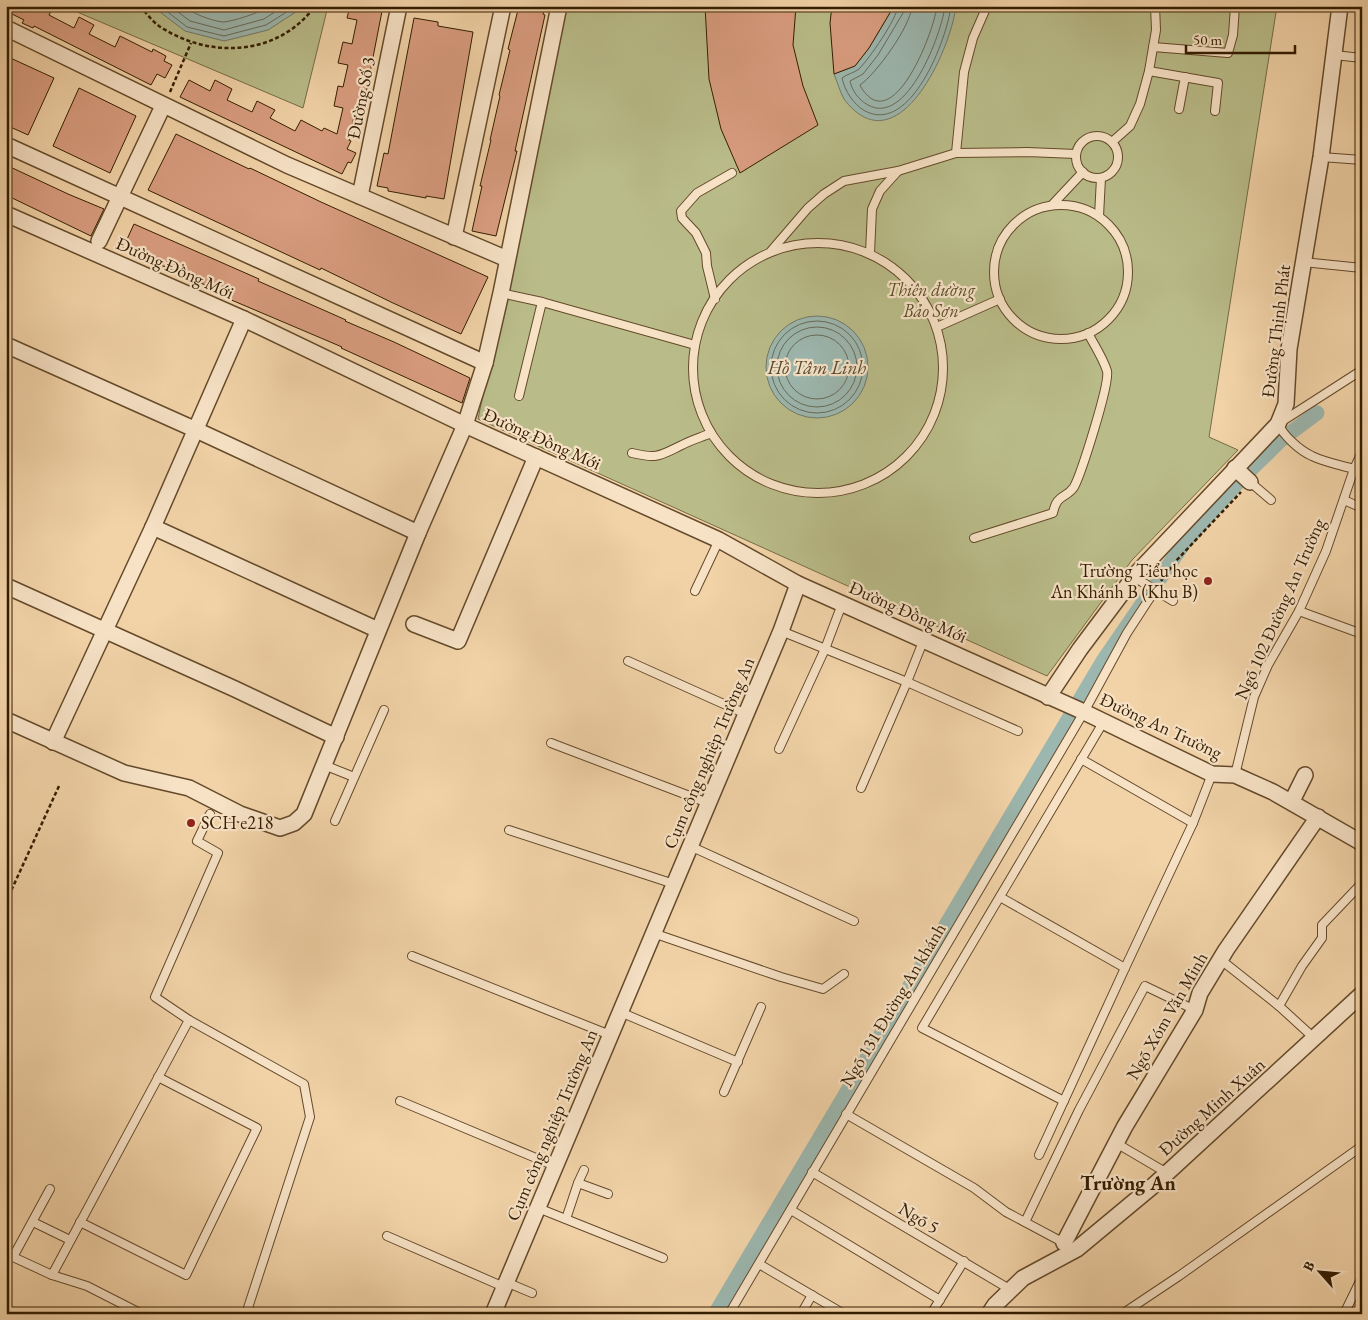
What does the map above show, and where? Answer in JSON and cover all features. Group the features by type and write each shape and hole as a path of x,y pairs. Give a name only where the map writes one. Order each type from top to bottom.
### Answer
{"street":[{"name":"Đường Số 3","path":"360,196 399,6"},
{"path":"454,237 503,6"},
{"path":"6,720 124,773 189,788 240,814 280,828 294,823 304,814 418,533 465,424 484,362 501,293 559,6"},
{"name":"Đường Thịnh Phát","path":"1054,699 1080,650 1135,578 1243,475 1279,427 1286,404 1289,349 1320,157 1340,6"},
{"path":"6,28 163,106 286,164 508,259"},
{"path":"99,241 163,106"},
{"path":"6,145 484,362"},
{"path":"6,231 9,215"},
{"name":"Đường Đồng Mới","path":"9,215 244,319 465,424 719,540 798,584 1081,710"},
{"path":"54,742 244,319"},
{"path":"6,345 194,429 418,533"},
{"path":"414,624 458,641 536,457"},
{"path":"152,527 378,630"},
{"name":"Cụm công nghiệp Trường An","path":"493,1314 781,631 798,584"},
{"path":"6,586 336,737"},
{"name":"Đường An Trường","path":"1081,710 1212,774 1236,775 1292,801 1362,843"},
{"path":"1292,801 1304,775"},
{"name":"Ngõ Xóm Văn Minh","path":"1071,1246 1116,1143 1195,1010 1200,993 1226,950 1318,817"},
{"name":"Đường Minh Xuân","path":"990,1314 1023,1278 1071,1246 1167,1173 1362,994"}],"lane":[{"path":"956,154 964,72 973,38 987,6"},
{"path":"1112,142 1130,126 1140,104 1149,71 1156,30 1154,6"},
{"path":"1153,46 1228,53 1233,35 1235,6"},
{"path":"1334,55 1362,58"},
{"path":"1149,71 1218,83 1214,112"},
{"path":"1179,109 1185,77"},
{"path":"1100,136 1112,142 1118,154 1116,167 1112,172 1100,178 1088,176 1082,172 1078,167 1076,154 1082,143 1100,136"},
{"path":"770,252 820,242 854,247 870,253 885,261 911,283 926,304 937,327 941,343 943,377 941,394 932,419 920,441 896,466 867,483 842,491 817,494 783,488 760,479 738,465 711,433 700,409 694,376 696,345 701,325 715,299 728,282 741,270 770,252 808,208 824,194 844,181 898,170 956,154 1026,152 1076,154"},
{"path":"1320,157 1362,160"},
{"path":"870,253 872,209 880,190 898,170"},
{"path":"715,299 707,266 706,253 696,233 682,218 681,211 697,193 732,172"},
{"path":"1052,206 1082,172"},
{"path":"1099,216 1100,178"},
{"path":"1052,206 1077,207 1099,216 1112,229 1122,245 1128,269 1127,281 1120,304 1104,323 1088,333 1058,339 1034,333 1014,319 1000,299 996,287 995,263 1003,239 1010,229 1024,217 1040,208 1052,206"},
{"path":"1303,262 1362,268"},
{"path":"501,293 542,302 696,345"},
{"path":"937,327 1000,299"},
{"path":"519,396 542,302"},
{"path":"974,538 1053,513 1059,498 1073,488 1101,408 1107,373 1088,333"},
{"path":"1362,370 1323,393 1279,427 1311,456 1354,469 1362,452"},
{"path":"632,453 650,457 667,454 682,445 711,433"},
{"name":"Ngõ 102 Đường An Trường","path":"1236,775 1254,697 1268,665 1299,611 1326,551 1354,469"},
{"path":"1243,475 1271,500"},
{"path":"1344,500 1362,508"},
{"path":"695,590 719,540"},
{"path":"1135,578 1173,601"},
{"name":"Ngõ 131 Đường An khánh","path":"729,1314 1081,710 1154,590"},
{"path":"779,749 825,649 842,604"},
{"name":"Ngõ 102 Đường An Trường","path":"1299,611 1362,634"},
{"path":"781,631 907,682 1018,730"},
{"path":"861,788 924,639"},
{"path":"628,661 746,714"},
{"path":"335,821 384,710"},
{"path":"1064,1101 922,1028 1104,721"},
{"path":"551,743 708,803"},
{"path":"1081,759 1193,823"},
{"path":"324,766 354,777"},
{"path":"1039,1155 1193,823 1212,774"},
{"path":"210,814 197,841 218,852 155,997 189,1020 304,1084 310,1117 246,1314"},
{"path":"509,830 674,884"},
{"path":"690,846 854,921"},
{"path":"1279,1006 1313,948 1322,938 1322,925 1362,884"},
{"path":"1000,897 1125,968"},
{"path":"650,940 823,989 844,974"},
{"path":"412,956 610,1035"},
{"path":"1221,960 1279,1006 1314,1038"},
{"path":"1025,1222 1079,1110 1145,986 1195,1010"},
{"path":"724,1092 761,1007"},
{"path":"620,1012 738,1062"},
{"path":"52,1275 189,1020"},
{"path":"80,1222 186,1275 257,1128 158,1077"},
{"path":"400,1101 555,1166"},
{"path":"846,1114 974,1188 1006,1212 1071,1246"},
{"path":"1116,1143 1167,1173"},
{"path":"1122,1314 1179,1276 1362,1146"},
{"path":"566,1219 584,1170"},
{"name":"Ngõ 5","path":"812,1172 1011,1290"},
{"path":"578,1184 608,1194"},
{"path":"50,1189 13,1257 52,1275 87,1286 142,1314"},
{"path":"538,1208 663,1258"},
{"path":"791,1210 940,1300"},
{"path":"32,1222 70,1240"},
{"path":"387,1236 505,1285 532,1293"},
{"path":"931,1314 964,1261"},
{"path":"759,1264 844,1314"},
{"path":"1344,1314 1362,1276"},
{"path":"801,1314 812,1295"}],"path":[{"path":"140,6 157,24 191,43 237,49 265,43 294,28 316,6"},
{"path":"163,106 191,43"},
{"path":"1154,590 1243,475"},
{"path":"6,902 59,786"}],"green space":[{"path":"63,6 328,6 303,108"},
{"name":"Thiên đường Bảo Sơn","path":"563,6 1277,6 1209,437 1238,450 1132,560 1047,676 478,419"}],"water":[{"path":"152,6 305,6 268,30 224,41 185,31"},
{"path":"894,6 956,6 952,26 944,49 918,95 901,112 883,120 864,117 844,99 834,74 855,66 869,48"},
{"name":"Hồ Tâm Linh","path":"817,316 836,320 853,331 864,348 868,367 864,386 853,403 836,414 817,418 798,414 781,403 770,386 766,367 770,348 781,331 798,320"}],"building":[{"path":"16,6 46,6 52,9 49,15 74,28 79,17 94,25 89,34 115,47 120,36 152,52 153,49 166,56 164,61 172,65 165,78 157,74 151,85 34,26 33,28 22,23 24,20 12,14"},
{"path":"350,6 383,6 361,119 354,117 349,140 351,141 347,149 356,153 351,163 348,162 342,174 180,97 189,80 210,91 215,80 232,89 227,100 252,112 257,101 275,110 270,118 295,131 301,120 322,131 324,128 337,134 343,108 334,106 338,86 343,87 348,65 338,63 343,42 352,44 357,20 347,18"},
{"path":"519,6 545,6 543,14 545,15 515,151 517,151 496,236 472,231 499,95 510,50 508,49"},
{"path":"705,6 796,6 793,45 803,86 818,125 740,173 721,129 709,79"},
{"path":"832,6 894,6 869,48 855,66 834,74 830,23"},
{"path":"414,18 438,22 438,26 473,32 444,199 426,196 426,198 388,191 388,188 377,186 384,153 388,154"},
{"path":"6,56 54,78 28,135 6,125"},
{"path":"79,88 136,116 110,173 53,146"},
{"path":"176,134 488,277 461,334 148,190"},
{"path":"6,165 104,209 91,236 6,195"},
{"path":"134,224 259,279 258,281 470,378 462,403 342,347 222,296 223,293 123,248"}],"waterway":[{"path":"715,1314 1103,661 1184,543 1239,481 1282,439 1317,413"}],"place":[{"name":"Trường Tiểu học An Khánh B (Khu B)","path":"1208,581"},
{"name":"SCH e218","path":"191,823"}],"district":[{"name":"Trường An","path":"1128,1183"}]}
